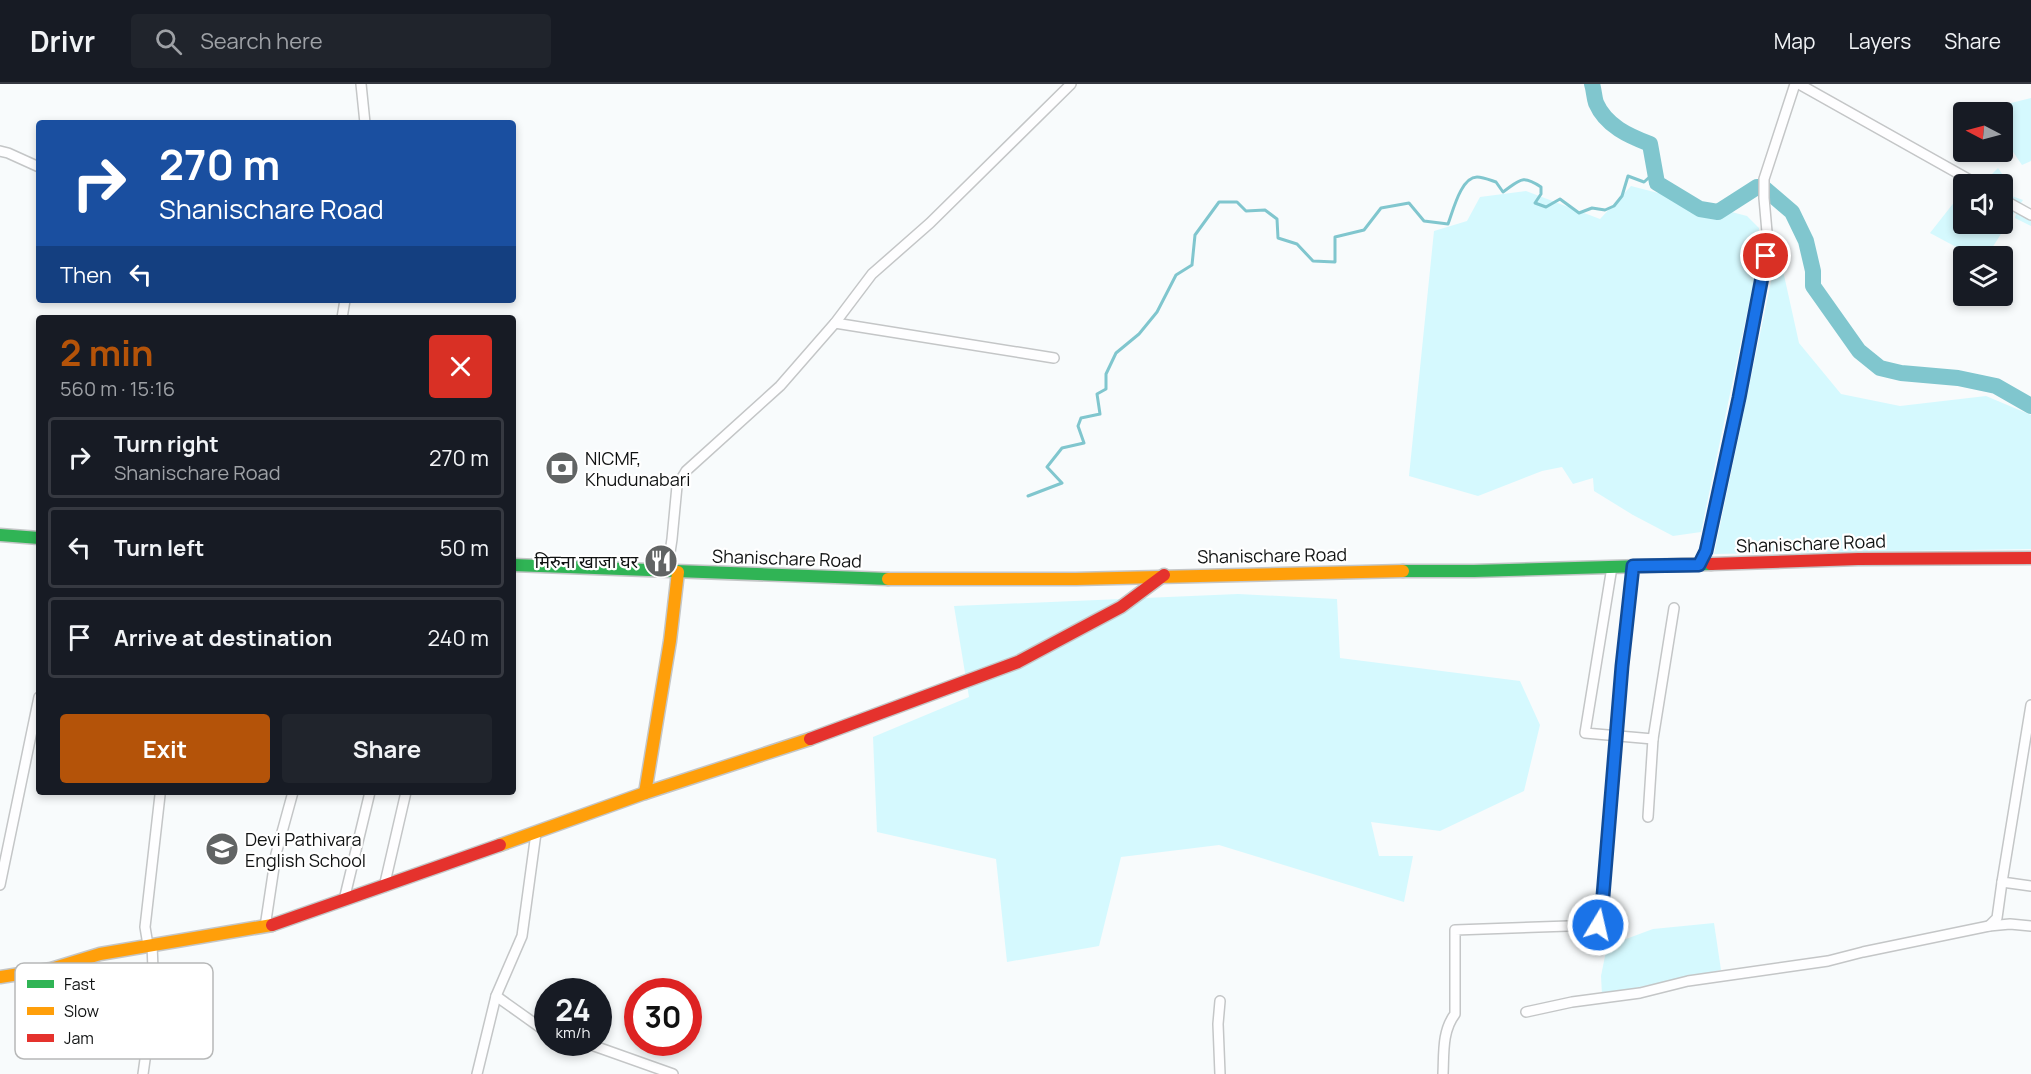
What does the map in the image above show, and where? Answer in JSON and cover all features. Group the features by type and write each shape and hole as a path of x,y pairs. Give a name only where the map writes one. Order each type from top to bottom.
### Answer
{"street":[{"path":"361,84 365,120"},
{"path":"645,793 670,641 672,539 677,486 686,471 780,386 835,323 872,274 930,223 1071,84"},
{"path":"1699,565 1706,551 1714,515 1766,256 1764,179 1797,84 1959,174"},
{"path":"0,152 9,153 36,166"},
{"path":"2013,205 2031,215"},
{"path":"835,323 1054,358"},
{"path":"0,535 36,538"},
{"name":"Shanischare Road","path":"516,565 857,579 1076,579 1164,575 1474,571 1858,559 2031,558"},
{"path":"1443,1074 1446,1033 1449,1022 1455,1014 1455,930 1598,925 1602,908 1633,566"},
{"path":"1612,567 1585,733 1653,739"},
{"path":"71,963 100,954 150,944 264,927 384,887 645,793 849,726 1018,662 1092,624 1157,582 1164,575"},
{"path":"1648,817 1653,739 1674,608"},
{"path":"1989,926 1997,918 2027,747 2031,705"},
{"path":"0,885 36,711"},
{"path":"151,963 150,944 145,927 160,795"},
{"path":"264,927 276,854 291,795"},
{"path":"344,900 369,795"},
{"path":"384,887 405,795"},
{"path":"477,1074 496,996 522,936 536,833"},
{"path":"2002,882 2031,886"},
{"path":"1526,1012 1572,1002 1640,993 1688,981 1828,961 1989,926 2010,924 2031,926"},
{"path":"0,977 15,975"},
{"path":"496,996 534,1023"},
{"path":"1220,1001 1218,1024 1220,1074"},
{"path":"612,1052 673,1074"},
{"path":"143,1074 145,1059"}],"shaded area":[{"path":"2031,98 2031,161 2022,165 2013,152 2013,102"},
{"path":"1998,168 2002,174 1992,174"},
{"path":"1631,186 1747,216 1759,228 1755,275 1701,532 1673,536 1594,491 1593,478 1573,484 1562,467 1542,471 1478,496 1409,476 1434,231 1467,221 1480,197 1526,191 1600,219"},
{"path":"2013,196 2023,200 2021,203 2031,210 2031,226 2015,218 2018,207 2013,215"},
{"path":"1953,204 1953,234 2001,234 1993,246 1954,246 1930,233"},
{"path":"1778,248 1799,343 1841,394 1900,406 1986,396 2031,415 2031,549 1714,554"},
{"path":"1238,594 1337,599 1340,658 1520,681 1540,725 1524,791 1440,831 1371,822 1379,856 1413,856 1404,902 1219,845 1121,857 1099,946 1007,962 996,859 877,832 873,737 969,697 954,606"},
{"path":"1714,923 1721,970 1602,995 1601,976 1607,946 1653,929"}],"waterway":[{"path":"1592,84 1596,103 1606,118 1626,134 1650,144 1657,183 1700,209 1718,212 1757,187 1764,188 1792,212 1806,241 1813,271 1813,286 1859,351 1880,368 1901,373 1958,378 1996,386 2031,406"},
{"path":"1028,496 1062,483 1047,467 1062,448 1084,443 1078,426 1081,418 1100,414 1097,394 1106,389 1106,374 1116,353 1139,334 1157,312 1176,275 1192,265 1195,235 1219,202 1237,202 1246,211 1265,210 1277,219 1278,238 1297,244 1313,261 1335,262 1335,237 1364,230 1381,208 1409,203 1424,221 1448,224 1458,196 1471,178 1479,177 1496,182 1503,192 1521,180 1529,181 1541,187 1541,194 1535,203 1546,207 1560,199 1579,213 1592,208 1605,210 1614,206 1622,196 1628,176 1644,182 1654,173"}],"traffic: fast":[{"path":"0,535 36,538"},
{"path":"1403,571 1711,564"},
{"path":"516,565 888,579"}],"traffic: slow":[{"path":"888,579 1076,579 1403,571"},
{"path":"678,572 670,641 645,793 810,739"},
{"path":"500,845 645,793"},
{"path":"71,963 100,954 272,925"},
{"path":"0,977 15,975"}],"traffic: jam":[{"path":"1711,564 1858,559 2031,558"},
{"path":"810,739 1018,662 1121,607 1164,575"},
{"path":"272,925 500,845"}],"place":[{"name":"NICMF, Khudunabari","path":"562,468"},
{"name":"मिरुना खाजा घर","path":"661,561"},
{"name":"Devi Pathivara English School","path":"222,849"}],"route":[{"path":"1598,925 1602,908 1612,771 1633,566 1699,565 1706,551 1739,398 1766,256"}]}
